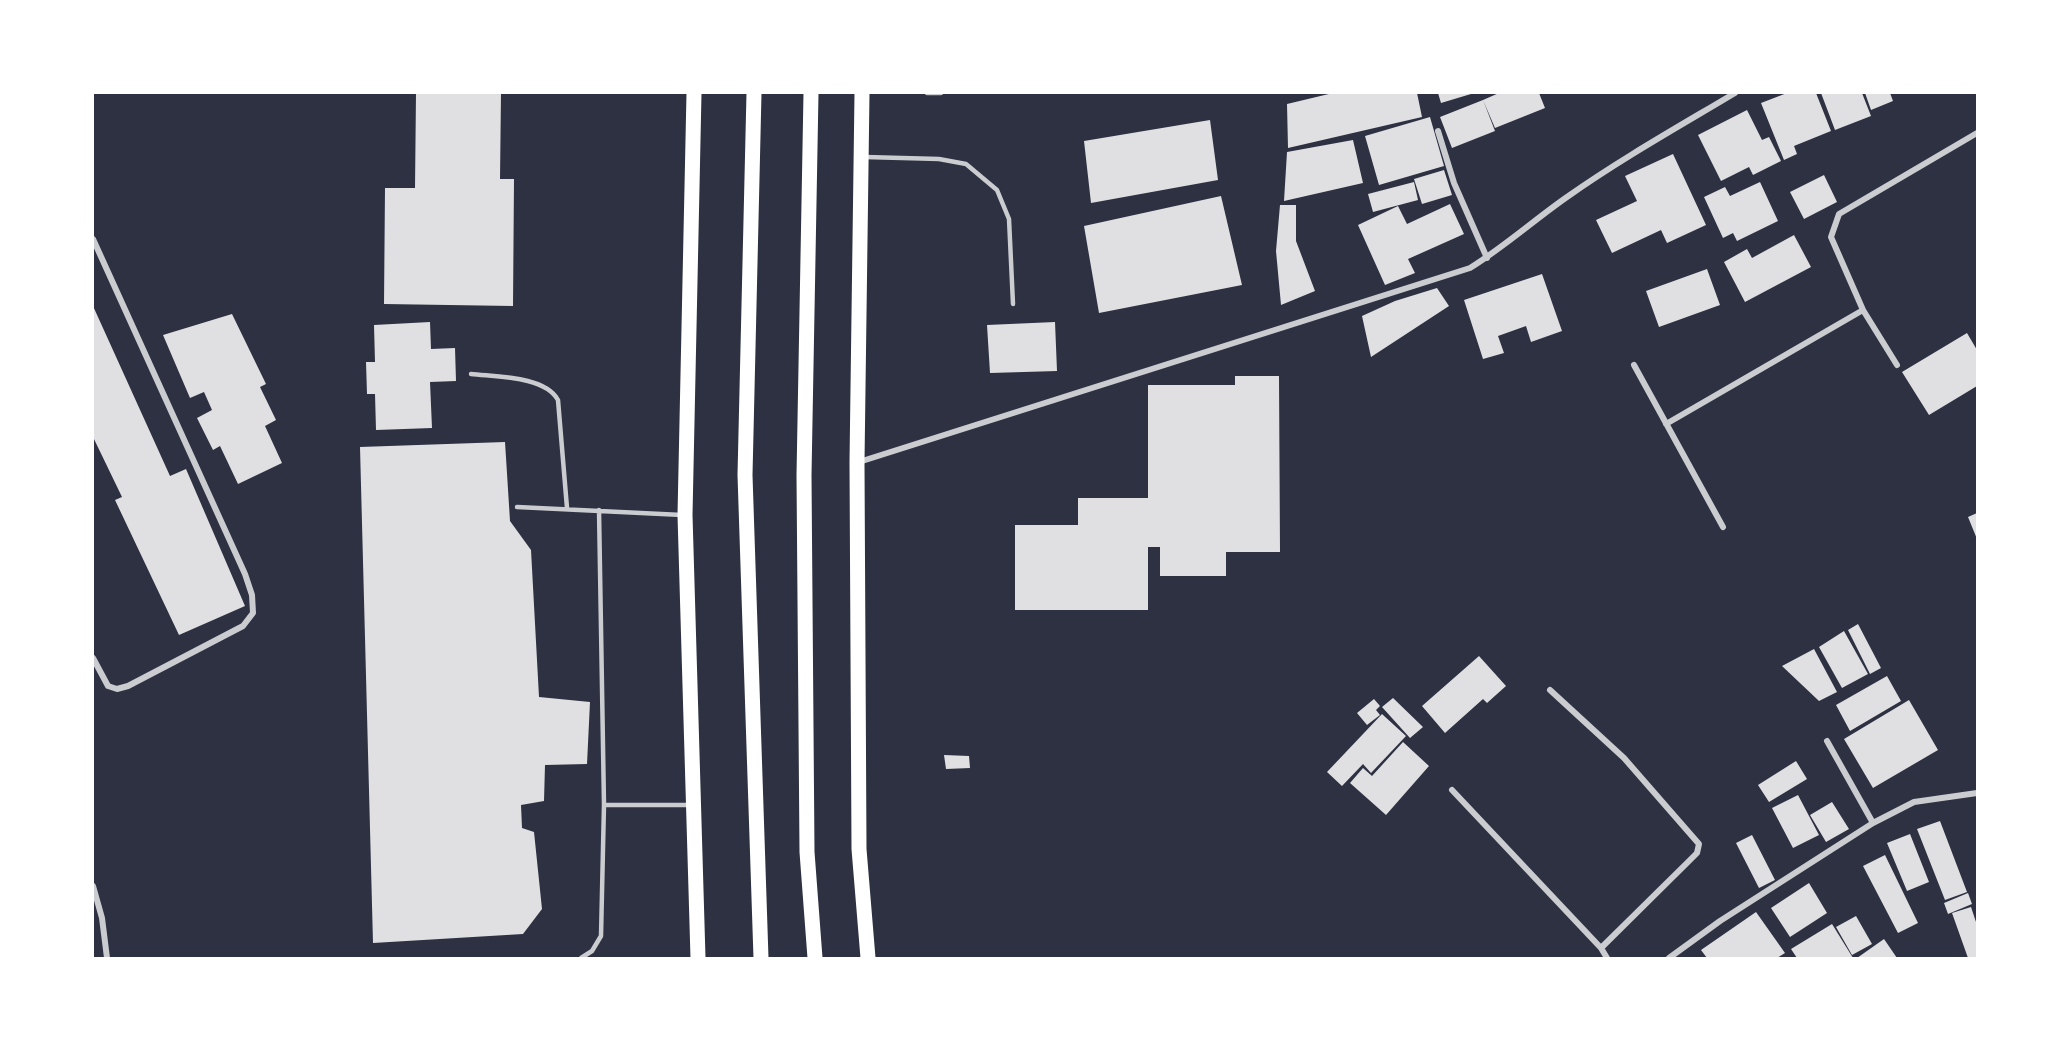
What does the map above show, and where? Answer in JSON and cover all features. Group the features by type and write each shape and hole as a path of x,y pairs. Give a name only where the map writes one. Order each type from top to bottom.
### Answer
{"main road":[{"path":"694,93 685,515 698,958"},
{"path":"754,93 745,475 761,958"},
{"path":"811,93 804,475 807,852 815,958"},
{"path":"862,93 857,462 859,849 868,958"}],"street":[{"path":"857,462 1470,268 1487,258 1566,197 1735,93"},
{"path":"1438,131 1454,183 1487,258"},
{"path":"1897,365 1863,310 1831,237 1839,214 1977,133"},
{"path":"93,239 245,574 252,595 253,613 243,626 128,686 117,689 108,686 93,658"},
{"path":"1666,424 1863,310"},
{"path":"1634,365 1723,527"},
{"path":"1550,690 1624,758 1699,843 1697,853 1601,948"},
{"path":"1827,741 1873,823"},
{"path":"1452,790 1601,948 1607,958"},
{"path":"1669,958 1720,921 1873,823 1914,802 1977,793"},
{"path":"93,886 102,918 107,958"}],"lane":[{"path":"927,93 941,93"},
{"path":"861,157 939,159 966,164 997,190 1009,219 1013,304"},
{"path":"471,374 519,380 546,387 554,392 558,400 567,508"},
{"path":"517,507 685,515"},
{"path":"580,958 592,951 601,936 604,805 599,510"},
{"path":"604,805 693,805"}],"building":[{"path":"416,93 501,93 500,179 514,179 513,306 384,304 385,188 415,188"},
{"path":"1333,93 1417,93 1422,117 1288,148 1287,104"},
{"path":"1438,93 1471,93 1471,94 1441,103"},
{"path":"1499,93 1539,93 1545,108 1495,128 1483,100"},
{"path":"1787,93 1816,93 1831,131 1794,146 1797,154 1784,160 1761,103"},
{"path":"1821,93 1862,93 1871,116 1835,130"},
{"path":"1865,93 1890,93 1893,101 1871,110"},
{"path":"1483,100 1495,131 1452,148 1440,117"},
{"path":"1747,110 1762,140 1769,137 1781,161 1753,175 1749,167 1721,181 1698,135"},
{"path":"1430,117 1444,166 1379,185 1365,136"},
{"path":"1210,120 1218,180 1091,203 1084,141"},
{"path":"1353,140 1363,183 1284,201 1287,152"},
{"path":"1673,154 1706,225 1667,243 1661,230 1612,253 1596,220 1637,201 1625,176"},
{"path":"1444,170 1452,195 1422,204 1414,179"},
{"path":"1824,175 1837,202 1804,219 1790,192"},
{"path":"1414,182 1418,200 1373,212 1368,194"},
{"path":"1760,182 1778,221 1737,241 1733,233 1723,238 1704,197 1725,187 1730,196"},
{"path":"1221,196 1242,285 1099,313 1084,226"},
{"path":"1450,204 1464,234 1408,259 1415,273 1385,285 1358,225 1398,206 1407,224"},
{"path":"1280,205 1296,205 1296,241 1315,291 1281,305 1276,251"},
{"path":"1794,235 1811,267 1745,302 1724,262 1747,249 1752,258"},
{"path":"1707,269 1720,305 1659,327 1646,291"},
{"path":"1542,274 1562,331 1531,342 1526,326 1498,336 1504,353 1483,359 1464,300"},
{"path":"1437,288 1449,306 1371,357 1362,316 1395,301"},
{"path":"93,306 170,476 186,469 245,606 179,635 115,500 122,497 93,437"},
{"path":"232,314 266,384 260,387 276,420 265,426 282,463 238,484 220,446 213,450 197,418 212,410 204,392 190,398 163,335"},
{"path":"430,322 431,349 455,348 456,381 430,382 432,428 376,430 375,394 367,394 366,362 375,362 374,325"},
{"path":"1055,322 1057,371 990,373 987,325"},
{"path":"1967,333 1977,350 1977,386 1929,415 1902,372"},
{"path":"1235,376 1279,376 1280,552 1226,552 1226,576 1160,576 1160,547 1148,547 1148,610 1015,610 1015,525 1078,525 1078,498 1148,498 1148,385 1235,385"},
{"path":"505,442 510,521 531,550 539,697 590,702 587,764 545,765 544,801 521,805 522,828 534,832 542,909 523,934 373,943 360,447"},
{"path":"1977,513 1977,539 1968,517"},
{"path":"1858,624 1881,668 1870,674 1848,630"},
{"path":"1844,631 1868,674 1842,688 1819,647"},
{"path":"1814,649 1837,692 1819,701 1782,666"},
{"path":"1479,656 1506,686 1487,703 1483,699 1445,733 1422,706"},
{"path":"1887,676 1901,701 1850,731 1836,705"},
{"path":"1393,698 1423,727 1410,738 1382,707"},
{"path":"1374,699 1380,706 1376,710 1380,715 1367,725 1357,713"},
{"path":"1909,700 1938,750 1873,788 1844,739"},
{"path":"1382,714 1406,736 1371,773 1363,764 1342,786 1327,772"},
{"path":"1403,742 1429,766 1386,815 1350,783 1363,768 1372,776"},
{"path":"944,755 969,756 970,768 946,769"},
{"path":"1796,761 1807,779 1769,802 1758,785"},
{"path":"1798,795 1819,835 1793,848 1772,808"},
{"path":"1832,802 1849,829 1826,842 1810,815"},
{"path":"1940,821 1967,892 1945,900 1917,829"},
{"path":"1910,834 1929,882 1907,891 1887,843"},
{"path":"1752,835 1775,880 1759,888 1736,843"},
{"path":"1885,855 1918,923 1898,933 1863,866"},
{"path":"1809,883 1827,913 1790,937 1771,908"},
{"path":"1968,893 1972,904 1948,914 1944,903"},
{"path":"1971,907 1977,925 1977,958 1968,958 1952,913"},
{"path":"1756,912 1785,953 1777,958 1707,958 1701,950"},
{"path":"1856,916 1872,944 1852,955 1836,927"},
{"path":"1832,924 1853,958 1797,958 1791,949"},
{"path":"1884,939 1897,958 1857,958"}]}
